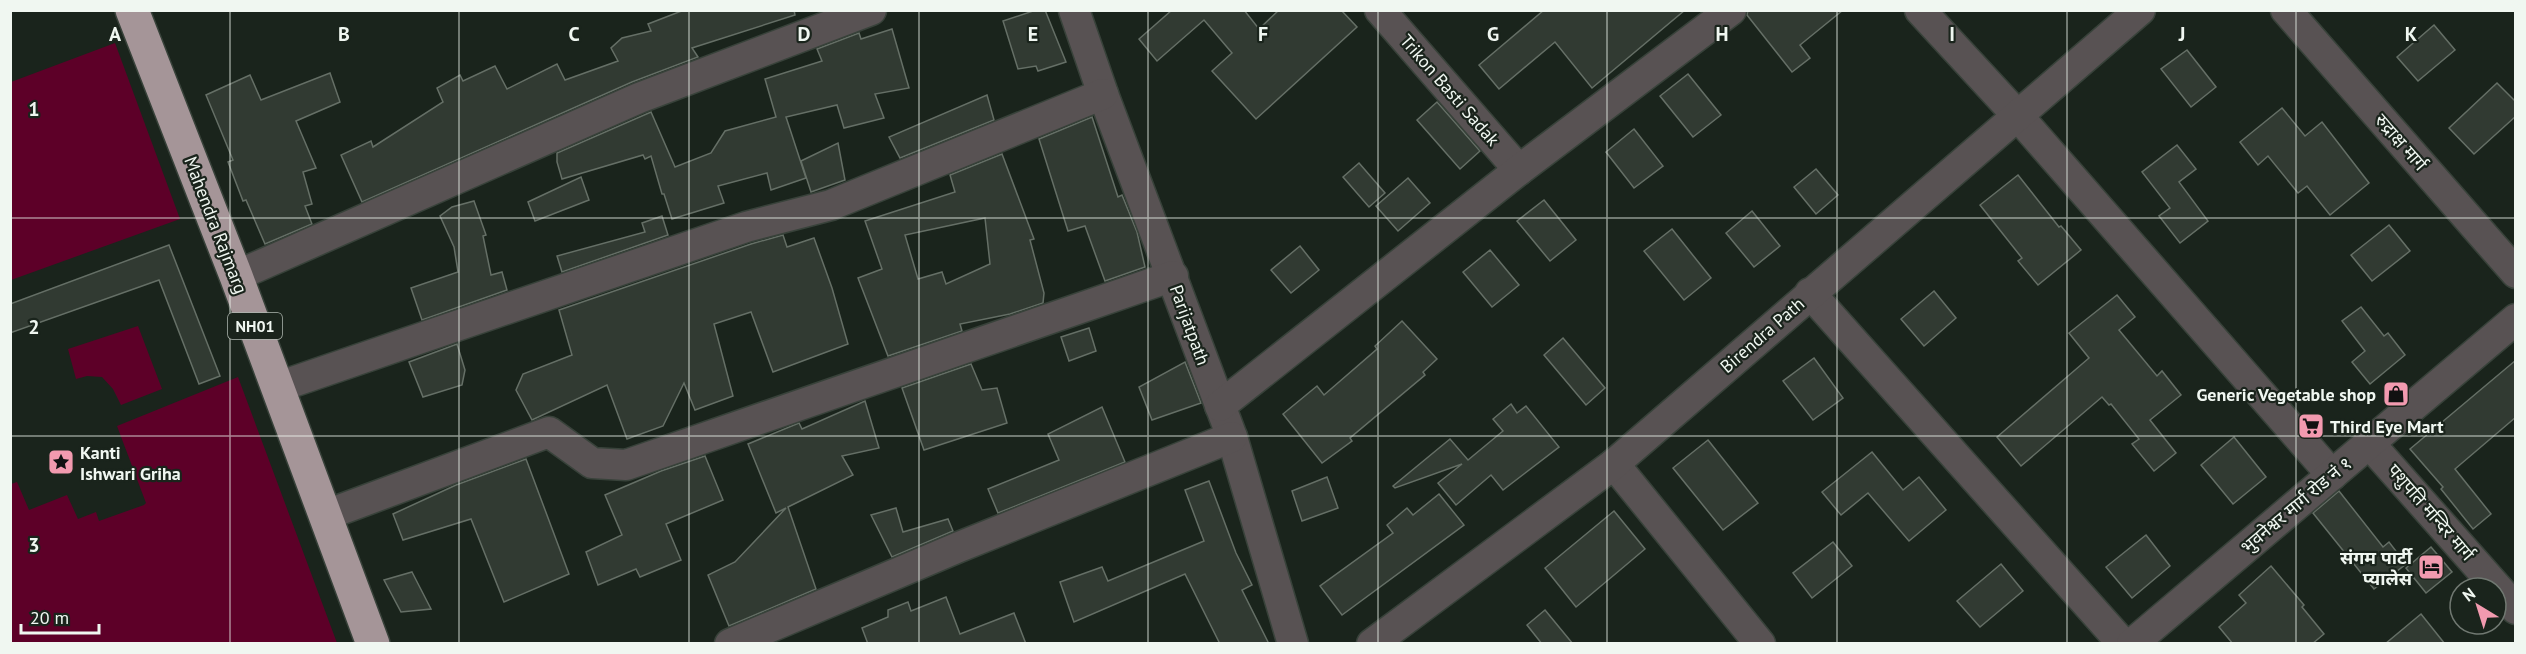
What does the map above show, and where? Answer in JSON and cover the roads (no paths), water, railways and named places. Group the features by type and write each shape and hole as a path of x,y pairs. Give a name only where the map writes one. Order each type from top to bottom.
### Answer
{"highway":[{"name":"Mahendra Rajmarg","path":"132,10 236,276 373,644"}],"street":[{"path":"236,276 639,98 871,10"},
{"name":"Parijatpath","path":"1074,10 1103,94 1232,437 1293,644"},
{"name":"Trikon Basti Sadak","path":"1380,10 1519,170"},
{"path":"1220,406 1519,170 1731,10"},
{"path":"1920,10 2018,115 2332,475"},
{"name":"Birendra Path","path":"1372,644 1614,464 2140,10"},
{"name":"रुद्राक्ष मार्ग","path":"2286,10 2516,273"},
{"path":"278,387 746,227 831,205 1103,94"},
{"path":"326,515 549,432 592,463 626,465 1173,276"},
{"path":"1810,293 2123,644"},
{"name":"भुवनेश्वर मार्ग रोड नं १","path":"2132,644 2516,320"},
{"path":"730,644 959,547 1232,437"},
{"name":"पशुपति मन्दिर मार्ग","path":"2369,443 2516,609"},
{"path":"1614,464 1755,642"}],"place":[{"name":"Generic Vegetable shop","path":"2396,394"},
{"name":"Third Eye Mart","path":"2311,426"},
{"name":"Kanti Ishwari Griha","path":"61,462"},
{"name":"संगम पार्टी प्यालेस","path":"2431,567"}]}
